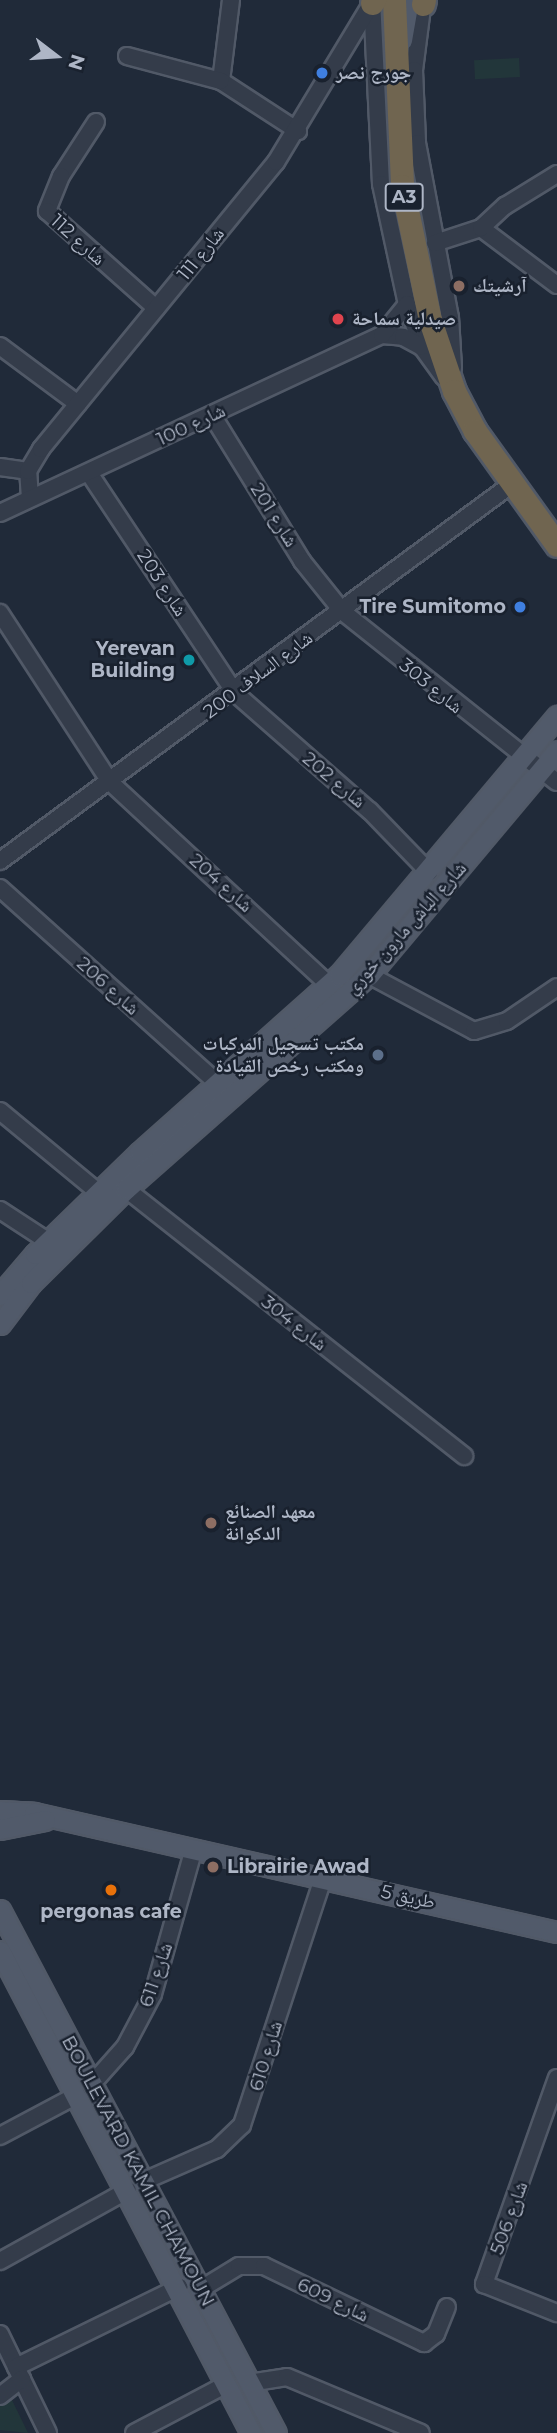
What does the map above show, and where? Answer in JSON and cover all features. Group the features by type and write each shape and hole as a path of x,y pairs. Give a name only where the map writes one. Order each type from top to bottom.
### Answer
{"highway":[{"name":"A3","path":"378,1 396,71 402,186 430,320 454,391 512,484 557,545"}],"main road":[{"path":"396,71 420,1"},
{"path":"0,1295 99,1192 328,984 429,872 557,716"},
{"name":"شارع الباش مارون خوري","path":"0,1324 31,1283 126,1189 369,975 549,777 557,751"},
{"path":"0,1797 22,1811"},
{"path":"0,1811 22,1811"},
{"name":"طريق 5","path":"22,1811 193,1852 557,1931"},
{"path":"0,1829 53,1819"},
{"name":"BOULEVARD KAMIL CHAMOUN","path":"0,1910 84,2090"},
{"name":"BOULEVARD KAMIL CHAMOUN","path":"0,1951 84,2090 136,2185 201,2289 276,2433"},
{"name":"BOULEVARD KAMIL CHAMOUN","path":"136,2185 179,2287 251,2433"}],"street":[{"path":"221,81 231,0"},
{"path":"378,1 381,184 407,304 422,347 454,391"},
{"name":"شارع 111","path":"28,471 78,404 298,131 378,1"},
{"path":"420,1 414,70 420,174 450,317 454,391"},
{"path":"127,56 221,81 298,131"},
{"name":"شارع 112","path":"96,122 61,176 47,211 156,308"},
{"path":"435,243 481,228 505,206 557,174"},
{"path":"481,228 557,285"},
{"path":"382,335 407,304"},
{"path":"382,335 403,337 422,347"},
{"name":"شارع 100","path":"0,513 382,335"},
{"path":"0,346 78,404"},
{"name":"شارع 201","path":"212,415 302,561 343,612"},
{"path":"0,467 28,471 30,498"},
{"name":"شارع 203","path":"89,473 234,693"},
{"name":"200 شارع السلاف","path":"0,861 234,693 512,484"},
{"name":"شارع 303","path":"343,612 522,759 549,777"},
{"name":"شارع 204","path":"0,613 111,783 328,984"},
{"name":"شارع 202","path":"234,693 370,811 429,872"},
{"name":"شارع 206","path":"0,888 217,1083"},
{"path":"369,975 474,1031 508,1021 557,987"},
{"path":"0,1111 99,1192"},
{"name":"شارع 304","path":"126,1189 464,1456"},
{"path":"0,1210 49,1242"},
{"name":"شارع 611","path":"84,2090 125,2047 152,1994 193,1852"},
{"name":"شارع 610","path":"0,2261 136,2185 217,2149 242,2125 323,1879"},
{"name":"شارع 506","path":"557,2078 485,2284 557,2313"},
{"path":"0,2136 84,2090"},
{"name":"شارع 609","path":"201,2289 239,2266 264,2266 424,2343 436,2334 447,2307"},
{"path":"0,2396 19,2373 179,2287"},
{"path":"0,2334 48,2433"},
{"path":"250,2383 286,2377 421,2433"},
{"path":"134,2433 227,2384"}],"green space":[{"path":"519,58 520,77 475,79 474,60"},
{"path":"11,2398 28,2433 0,2430 0,2405"}],"place":[{"name":"جورج نصر","path":"322,73"},
{"name":"آرشيتك","path":"459,286"},
{"name":"صيدلية سماحة","path":"338,319"},
{"name":"Tire Sumitomo","path":"520,607"},
{"name":"Yerevan Building","path":"189,660"},
{"name":"مكتب تسجيل المركبات ومكتب رخص القيادة","path":"378,1055"},
{"name":"معهد الصنائع الدكوانة","path":"211,1523"},
{"name":"Librairie Awad","path":"213,1867"},
{"name":"pergonas cafe","path":"111,1890"}]}
